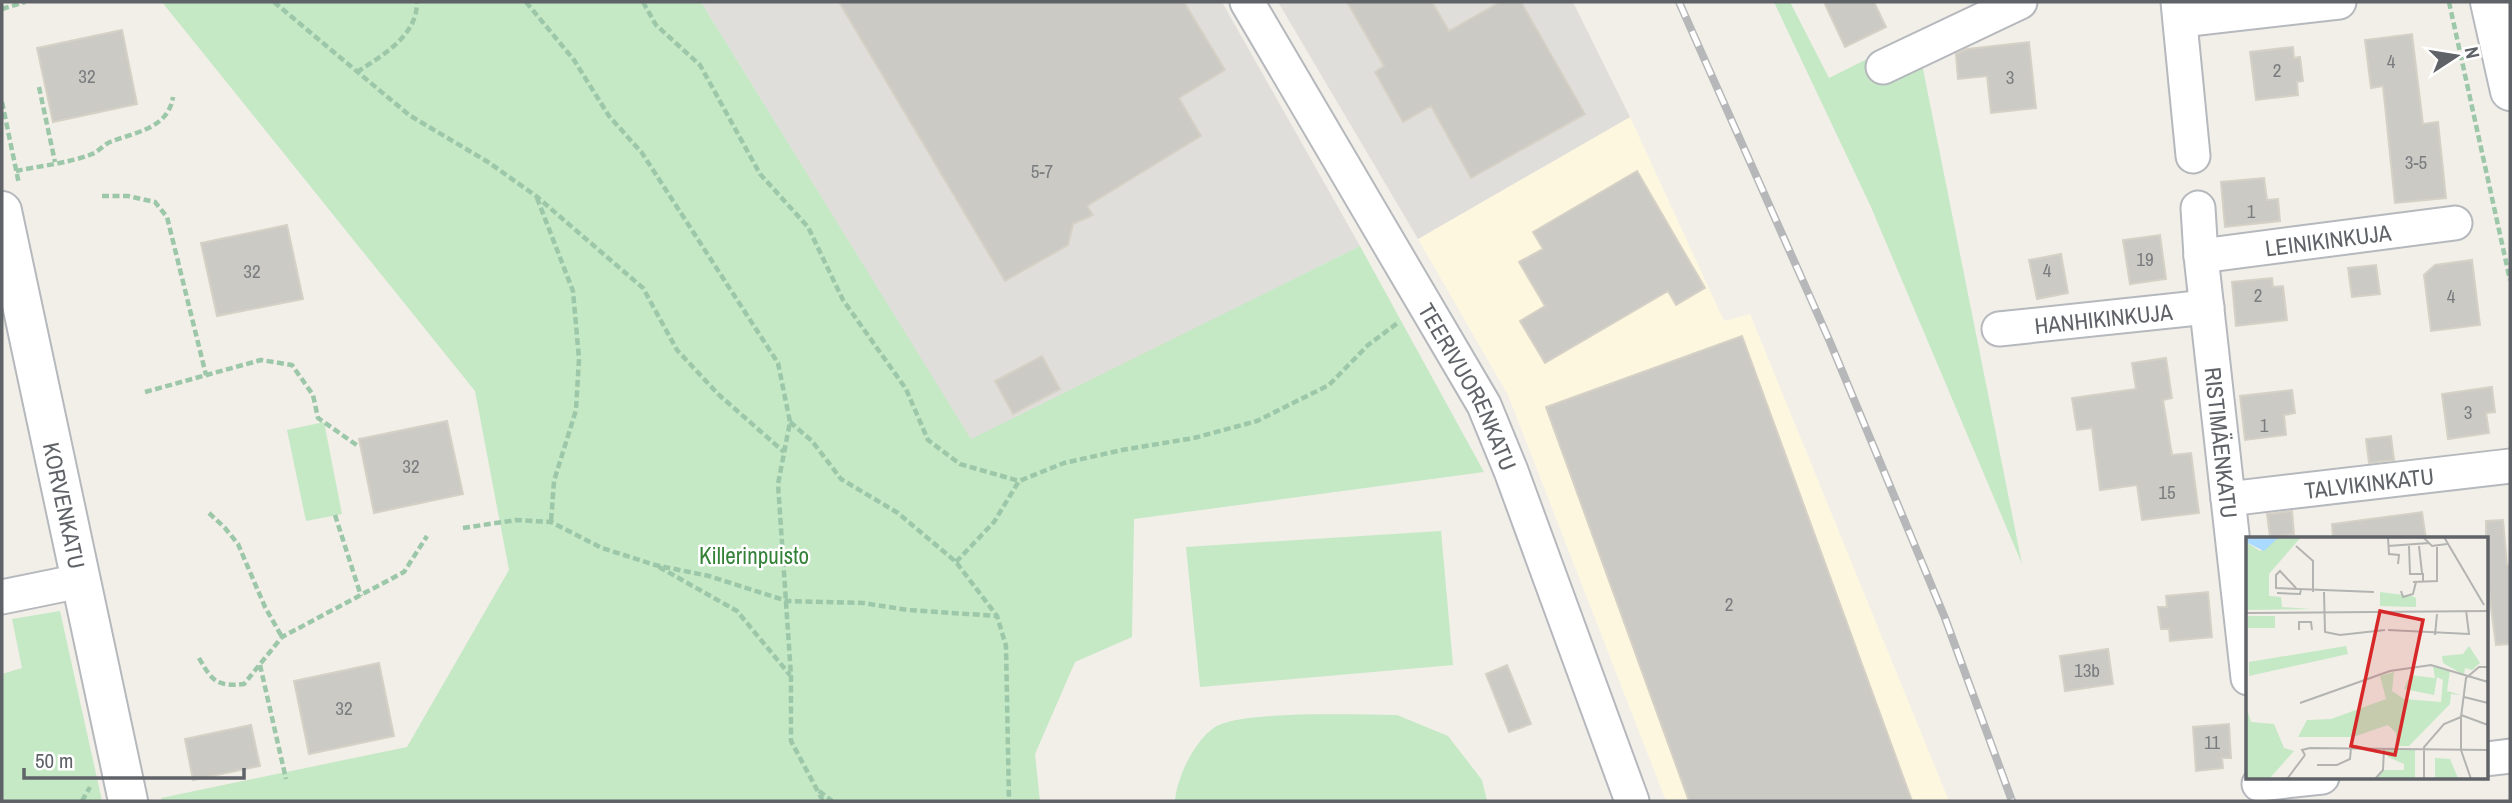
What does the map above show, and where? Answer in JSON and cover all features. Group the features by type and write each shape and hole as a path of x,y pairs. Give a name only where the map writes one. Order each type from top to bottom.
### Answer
{"street":[{"name":"TEERIVUORENKATU","path":"1247,2 1492,422 1632,801"},
{"path":"1883,67 2020,2"},
{"path":"2193,156 2180,11 2339,2"},
{"path":"2490,2 2510,91"},
{"name":"RISTIMÄENKATU","path":"2198,208 2246,660"},
{"name":"KORVENKATU","path":"2,211 128,801"},
{"name":"LEINIKINKUJA","path":"2201,256 2455,223"},
{"name":"HANHIKINKUJA","path":"1999,329 2207,307"},
{"name":"TALVIKINKATU","path":"2228,499 2510,466"},
{"path":"2,597 80,581"},
{"path":"2488,759 2510,756"},
{"path":"2260,787 2316,778"}],"path":[{"path":"2,9 25,2"},
{"path":"274,2 409,115 488,162 536,196 643,288 677,350 718,394 784,452"},
{"path":"357,72 394,47 417,15 417,2"},
{"path":"526,2 575,60 609,116 642,153 778,363 790,422 778,484 791,676 791,741 823,801"},
{"path":"643,2 656,25 699,65 760,174 808,228 843,300 905,388 928,440 960,464 1019,481"},
{"path":"2449,2 2510,280"},
{"path":"39,87 55,162"},
{"path":"16,171 93,154 108,143 146,131 160,121 171,106 173,97"},
{"path":"102,196 128,196 155,202 167,217 206,376"},
{"path":"536,196 573,291 579,359 576,410 554,481 551,522"},
{"path":"956,562 994,522 1019,481 1064,463 1194,438 1257,421 1329,385 1368,345 1424,303"},
{"path":"145,393 261,360 292,365 313,394 318,418 358,446"},
{"path":"790,422 813,441 841,479 898,513 956,562 997,616 1006,646 1009,801"},
{"path":"209,513 238,544 265,607 282,637"},
{"path":"335,515 361,596"},
{"path":"463,528 516,520 551,522 602,548 655,565 709,576 787,601 863,603 908,610 997,616"},
{"path":"199,658 209,675 226,686 244,684 282,637 404,572 427,536"},
{"path":"655,565 737,611 791,676"},
{"path":"259,665 286,779"},
{"path":"814,788 832,801"}],"shaded area":[{"path":"701,2 1222,2 1360,246 971,440"},
{"path":"1278,2 1573,2 1630,117 1418,239"},
{"path":"1630,117 1724,321 1750,314 1949,801 1666,801 1508,395 1418,239"}],"green space":[{"name":"Killerinpuisto","path":"162,2 701,2 971,439 1360,246 1484,472 1134,519 1132,637 1075,662 1035,754 1040,801 162,801 161,798 407,747 509,570 475,391"},
{"path":"1774,2 1790,2 1829,78 1869,58 1921,59 2022,564 1871,207"},
{"path":"324,422 342,514 306,521 287,430"},
{"path":"1441,531 1453,665 1200,687 1186,547"},
{"path":"60,611 102,801 2,801 2,674 22,668 12,619"},
{"path":"1397,715 1448,736 1482,780 1487,801 1175,801 1179,781 1188,760 1200,741 1215,727 1250,718 1275,716"}],"building":[{"path":"839,2 1184,2 1225,70 1179,98 1201,136 1087,206 1093,215 1073,224 1068,245 1005,281"},
{"path":"1347,2 1432,2 1449,31 1500,2 1521,2 1585,114 1471,178 1431,106 1403,122 1375,72 1384,66"},
{"path":"1824,2 1874,2 1886,27 1845,47"},
{"path":"122,30 137,104 53,122 37,48"},
{"path":"2412,34 2423,124 2438,122 2446,198 2395,203 2383,86 2371,88 2365,40"},
{"path":"2029,42 2036,108 1991,113 1987,76 1958,79 1956,54 1967,49"},
{"path":"2293,47 2294,58 2300,57 2303,81 2297,82 2298,95 2256,100 2250,52"},
{"path":"1637,171 1705,288 1676,305 1668,291 1545,363 1520,321 1545,306 1519,262 1543,249 1533,232"},
{"path":"2264,178 2267,200 2278,199 2280,221 2225,227 2221,182"},
{"path":"287,225 303,299 217,316 201,243"},
{"path":"2160,235 2166,279 2130,284 2123,240"},
{"path":"2061,254 2068,293 2037,299 2029,260"},
{"path":"2472,260 2480,325 2431,331 2424,275 2435,265"},
{"path":"2376,265 2380,294 2352,297 2348,268"},
{"path":"2272,278 2273,287 2283,286 2287,320 2236,326 2232,282"},
{"path":"1742,336 1912,801 1689,801 1546,407"},
{"path":"1042,356 1060,389 1013,414 995,381"},
{"path":"2166,358 2172,398 2163,400 2172,455 2191,453 2199,513 2142,520 2137,485 2100,490 2092,428 2077,430 2072,398 2136,389 2132,363"},
{"path":"2492,387 2495,412 2486,413 2489,433 2448,439 2442,394"},
{"path":"2292,390 2295,413 2284,415 2286,435 2245,440 2240,396"},
{"path":"447,421 463,494 374,513 359,439"},
{"path":"2391,436 2394,460 2369,463 2366,439"},
{"path":"2292,511 2294,534 2270,537 2267,514"},
{"path":"2422,512 2426,537 2333,537 2332,524"},
{"path":"2503,520 2507,565 2510,565 2510,644 2496,645 2488,592 2486,521"},
{"path":"2208,592 2212,637 2170,641 2169,629 2161,629 2158,607 2167,607 2166,596"},
{"path":"2108,649 2113,684 2065,691 2060,656"},
{"path":"379,663 394,736 309,754 294,681"},
{"path":"1507,665 1531,724 1509,732 1486,674"},
{"path":"2229,724 2231,758 2222,758 2223,768 2196,771 2193,727"},
{"path":"251,725 260,766 193,780 185,739"}],"railway":[{"path":"1679,2 1830,342 1945,618 2012,801"}]}
